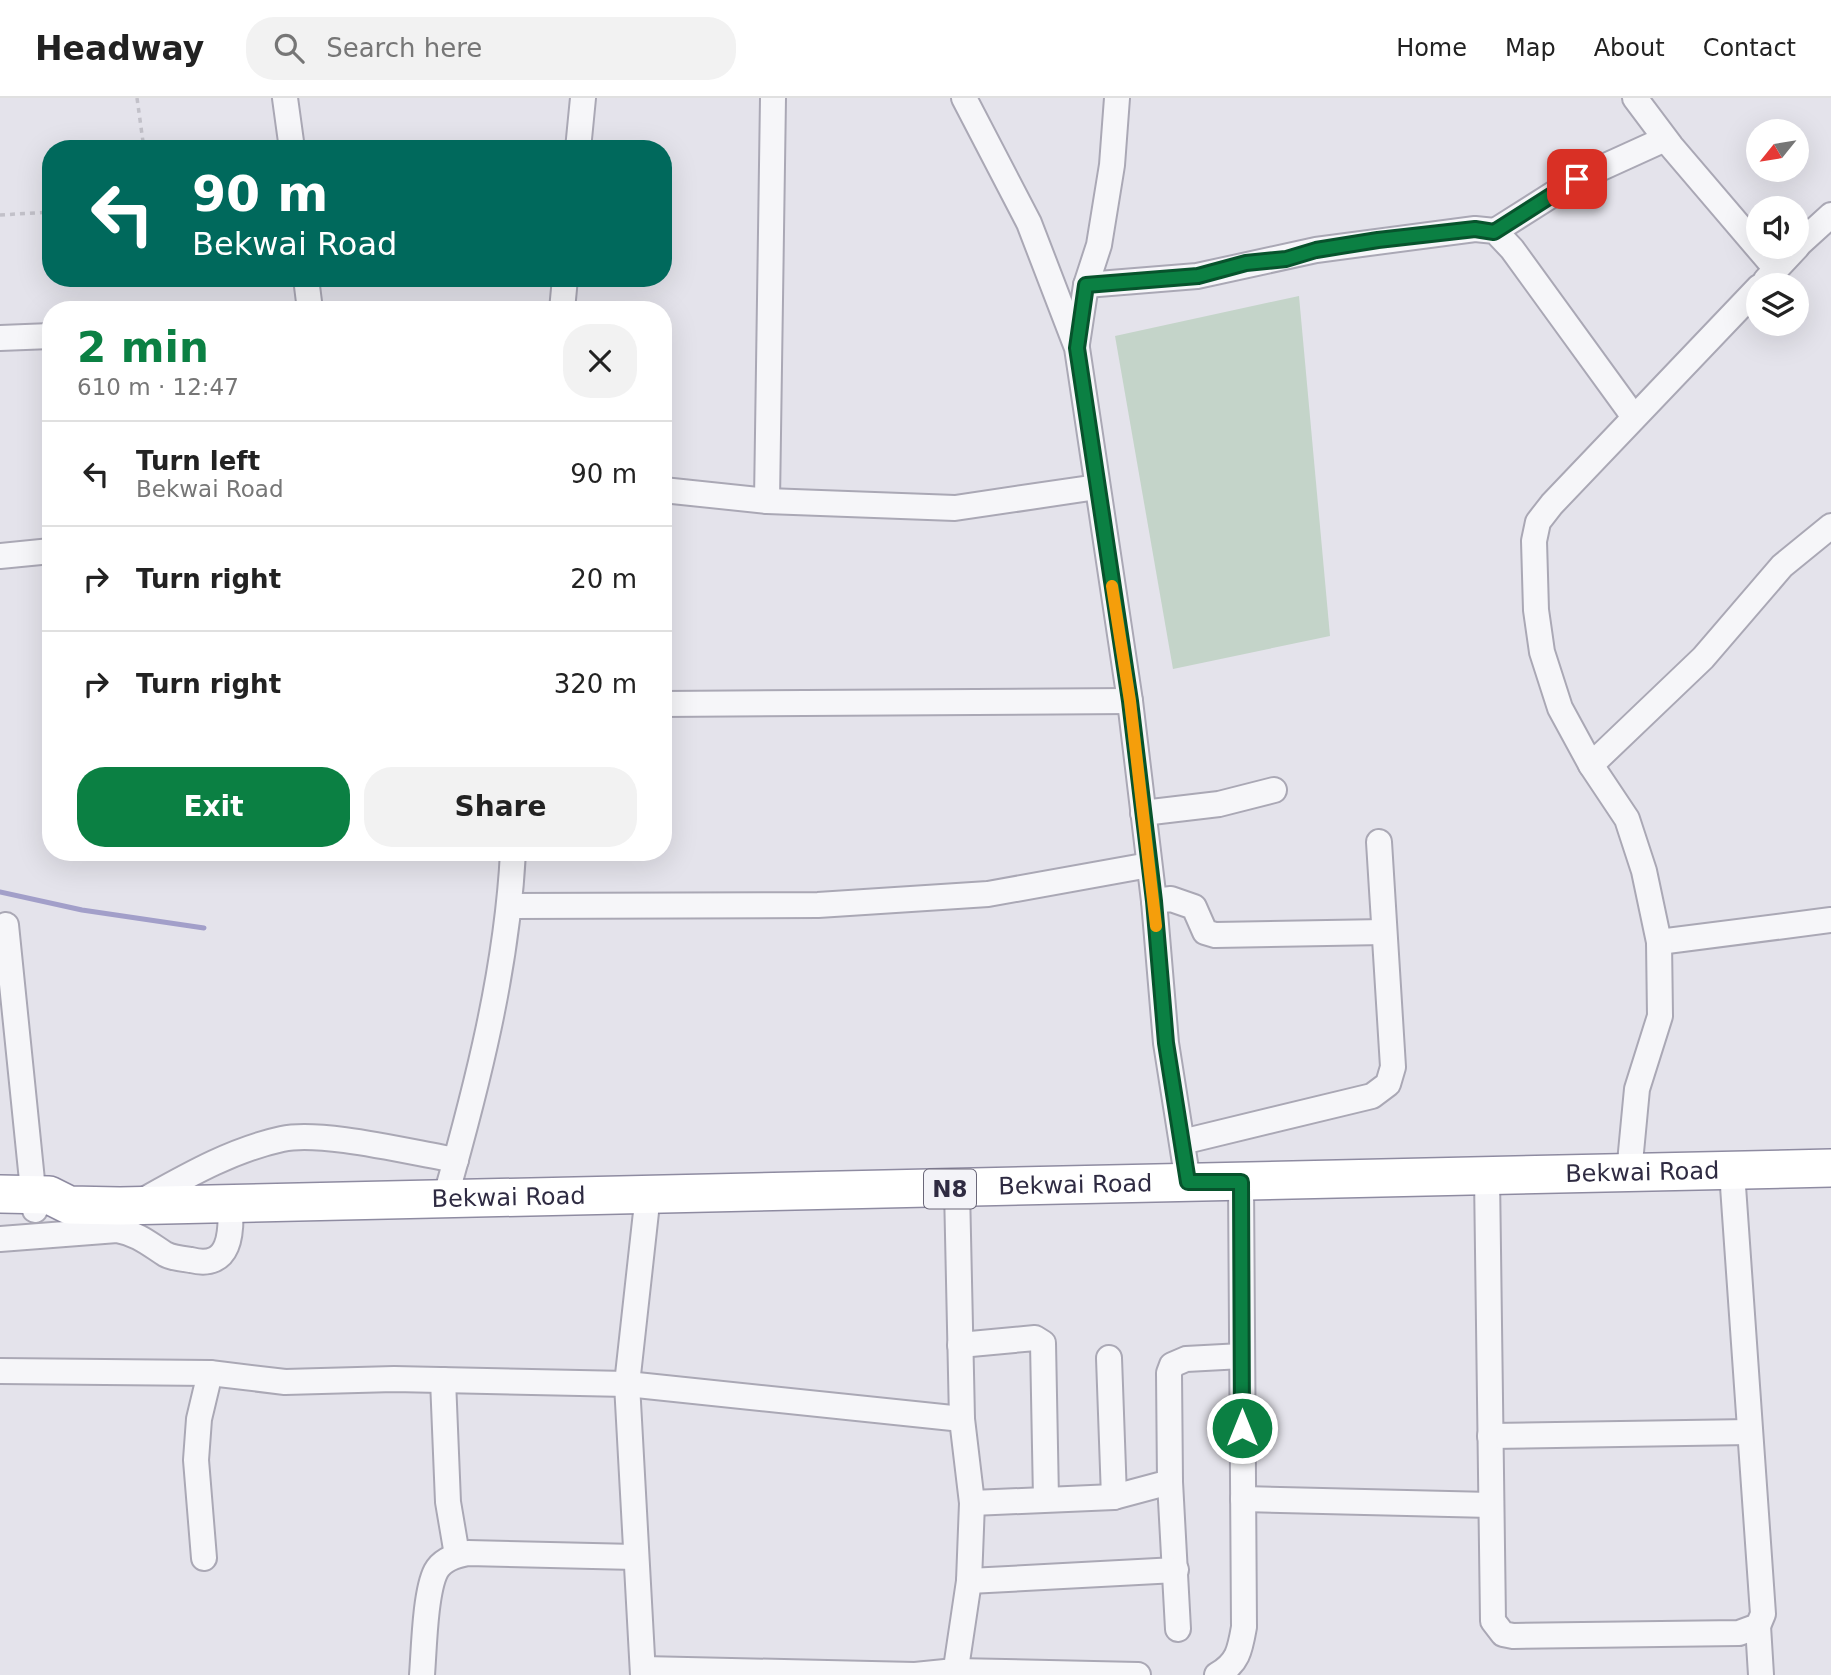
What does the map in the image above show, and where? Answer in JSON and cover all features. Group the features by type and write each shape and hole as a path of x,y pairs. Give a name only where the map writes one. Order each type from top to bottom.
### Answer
{"highway":[{"name":"Bekwai Road","path":"28,1204 123,1214 230,1203 1831,1168"}],"street":[{"path":"285,98 291,140"},
{"path":"579,140 583,98"},
{"path":"767,501 774,98"},
{"path":"964,98 1029,223 1077,348 1130,701 1154,901 1166,1043 1188,1182"},
{"path":"1077,348 1086,285 1101,232 1112,166 1117,98"},
{"path":"1635,98 1760,273"},
{"path":"1494,232 1577,179 1665,138"},
{"path":"1809,236 1831,215"},
{"path":"1086,285 1198,276 1246,263 1286,259 1316,250 1378,240 1475,229 1494,232 1512,249 1634,417"},
{"path":"1772,273 1785,259"},
{"path":"1629,1173 1637,1089 1660,1016 1658,943 1644,871 1627,819 1591,765 1550,685 1536,610 1534,541 1538,522 1552,505 1746,300"},
{"path":"0,338 42,336"},
{"path":"672,491 767,501 955,508 1097,488"},
{"path":"1591,765 1703,658 1782,566 1831,526"},
{"path":"0,555 42,552"},
{"path":"672,704 1130,701"},
{"path":"1143,813 1219,804 1274,790"},
{"path":"1182,1142 1371,1096 1388,1084 1393,1067 1379,842"},
{"path":"445,1199 478,1082 510,906 512,861"},
{"path":"510,906 818,905 988,894 1149,864"},
{"path":"1154,901 1171,899 1194,907 1205,932 1215,935 1384,932"},
{"path":"1658,943 1831,920"},
{"path":"5,925 28,1204"},
{"path":"0,1239 123,1214 206,1166 282,1139 311,1137 456,1160"},
{"path":"1732,1172 1763,1614 1758,1626 1761,1675"},
{"path":"1487,1175 1493,1621 1503,1634 1739,1633 1758,1626"},
{"path":"1217,1675 1231,1667 1240,1653 1244,1627 1241,1182"},
{"path":"955,1673 969,1581 972,1503 962,1419 957,1189"},
{"path":"648,1194 627,1384 643,1672 1138,1675"},
{"path":"123,1214 134,1233 166,1255 198,1262 217,1260 226,1252 232,1230 230,1203"},
{"path":"960,1345 1035,1338 1043,1343 1046,1499"},
{"path":"1178,1629 1170,1482 1169,1373 1172,1365 1186,1359 1242,1356"},
{"path":"1109,1357 1114,1497"},
{"path":"0,1371 210,1373 285,1382 443,1380 627,1384 962,1419"},
{"path":"204,1558 197,1450 199,1419 210,1373"},
{"path":"443,1380 448,1502 457,1555"},
{"path":"1490,1436 1750,1432"},
{"path":"972,1503 1114,1497 1170,1482"},
{"path":"1243,1499 1491,1505"},
{"path":"422,1675 431,1587 441,1565 457,1555 635,1557"},
{"path":"969,1581 1176,1570"}],"path":[{"path":"137,98 143,140"},
{"path":"0,215 42,213"}],"green space":[{"path":"1299,296 1330,636 1173,669 1115,336"}],"waterway":[{"path":"0,892 82,910 204,928"}],"slow traffic":[{"path":"1112,586 1130,701 1156,926"}],"route":[{"path":"1242,1428 1241,1182 1188,1182 1166,1043 1154,901 1130,701 1077,348 1086,285 1198,276 1246,263 1286,259 1316,250 1378,240 1475,229 1494,232 1535,203 1577,179"}]}
